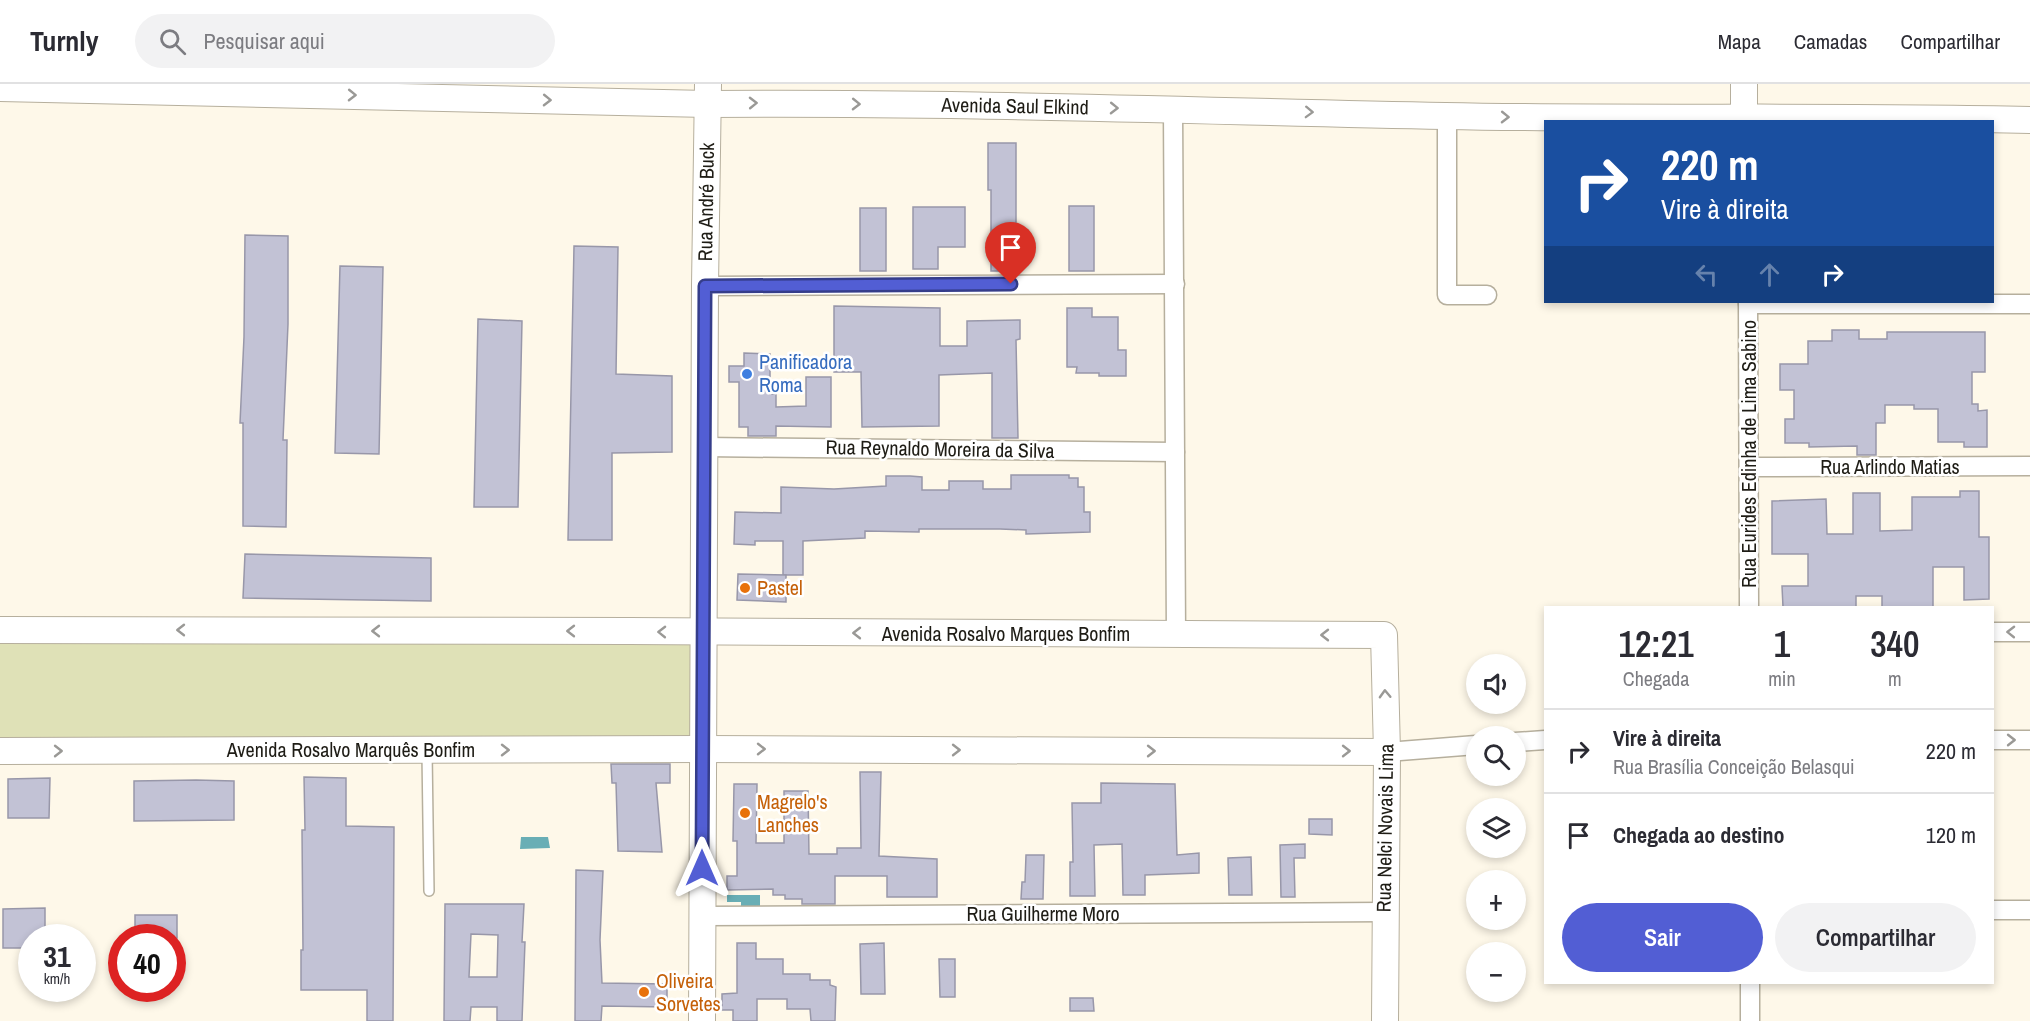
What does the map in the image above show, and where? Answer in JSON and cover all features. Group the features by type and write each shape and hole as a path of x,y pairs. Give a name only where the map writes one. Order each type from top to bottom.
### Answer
{"street":[{"path":"1744,84 1744,120"},
{"name":"Avenida Saul Elkind","path":"0,88 708,94 798,103 1446,116 1744,120 1925,117 2030,120"},
{"name":"Rua André Buck","path":"702,1021 708,94"},
{"path":"1173,109 1176,635"},
{"path":"1446,116 1447,296 1487,296"},
{"path":"705,286 1175,284"},
{"path":"1748,303 2030,304"},
{"name":"Rua Eurides Edinha de Lima Sabino","path":"1748,303 1749,606"},
{"name":"Rua Reynaldo Moreira da Silva","path":"705,447 1175,452"},
{"name":"Rua Arlindo Matias","path":"1749,467 2030,466"},
{"name":"Avenida Rosalvo Marques Bonfim","path":"0,630 1384,636"},
{"path":"1994,632 2030,632"},
{"name":"Rua Nelci Novais Lima","path":"1384,636 1387,752 1384,912 1385,1021"},
{"path":"1526,741 1544,740"},
{"path":"1994,740 2030,740"},
{"path":"703,749 1387,752 1466,746"},
{"name":"Avenida Rosalvo Marquês Bonfim","path":"0,751 703,749"},
{"path":"1994,909 2030,910"},
{"name":"Rua Guilherme Moro","path":"702,916 1384,912"},
{"path":"1750,984 1750,1021"}],"lane":[{"path":"427,750 429,891"}],"green space":[{"path":"693,642 694,734 686,738 0,738 0,644"}],"water":[{"path":"521,837 548,837 550,848 520,849"},
{"path":"727,895 760,895 760,906 741,906 741,902 727,902"}],"building":[{"path":"988,143 1016,143 1016,271 991,271 991,190 988,190"},
{"path":"1069,206 1094,206 1094,271 1069,271"},
{"path":"913,207 965,207 965,247 938,247 938,269 913,269"},
{"path":"860,208 886,208 886,271 860,271"},
{"path":"245,235 288,236 288,324 283,440 287,440 286,527 243,526 243,423 240,423"},
{"path":"574,246 618,247 616,374 672,376 672,452 612,453 612,540 568,540"},
{"path":"340,266 383,267 379,454 335,453"},
{"path":"834,306 940,308 940,346 967,346 967,321 1020,320 1020,339 1016,340 1018,438 992,438 992,373 939,375 939,426 862,427 861,372 834,372"},
{"path":"1067,308 1092,308 1092,317 1118,317 1118,350 1126,350 1126,376 1076,373 1077,367 1067,367"},
{"path":"478,319 522,321 518,507 474,507"},
{"path":"1832,330 1859,330 1859,339 1887,339 1887,332 1985,332 1985,372 1972,372 1972,404 1978,404 1978,411 1987,410 1987,447 1964,447 1964,442 1938,442 1938,409 1914,409 1914,405 1885,405 1885,423 1876,423 1876,455 1857,455 1857,446 1809,447 1809,443 1785,443 1785,419 1794,419 1794,390 1780,390 1780,364 1808,364 1808,341 1832,341"},
{"path":"744,353 770,354 770,394 776,394 776,407 806,406 806,377 831,377 831,427 776,426 776,436 748,436 748,427 739,427 739,382 729,382 729,366 744,366"},
{"path":"1011,475 1069,475 1069,478 1078,478 1078,487 1084,487 1084,512 1090,512 1090,532 1026,534 1026,530 1000,529 865,531 865,538 803,541 803,575 783,575 783,541 755,541 755,545 734,544 735,512 781,513 781,487 834,489 886,486 886,476 910,476 922,477 922,490 949,490 949,481 983,481 983,489 1011,489"},
{"path":"1960,491 1979,491 1979,537 1989,537 1989,599 1964,600 1964,567 1933,567 1933,606 1882,606 1882,596 1856,596 1856,606 1783,606 1782,586 1808,586 1808,554 1772,554 1772,501 1826,499 1827,534 1853,534 1853,493 1880,493 1880,531 1912,530 1912,497 1960,497"},
{"path":"245,554 431,558 431,601 243,598"},
{"path":"738,574 786,575 786,602 737,600"},
{"path":"611,764 670,764 670,783 656,783 662,852 618,851 616,783 612,783"},
{"path":"860,772 881,772 879,856 937,859 937,897 887,897 887,876 835,876 835,904 802,904 802,899 785,899 785,895 773,895 773,889 727,890 727,876 737,876 737,841 733,841 734,784 757,784 756,843 784,843 784,791 808,791 809,854 837,854 837,848 861,848"},
{"path":"304,777 346,778 346,826 394,827 393,1021 367,1021 367,990 301,990"},
{"path":"50,778 49,818 8,818 8,779"},
{"path":"134,781 234,781 234,820 134,821"},
{"path":"1101,783 1175,784 1177,855 1199,853 1199,873 1145,875 1145,895 1123,895 1122,844 1094,845 1095,896 1070,896 1070,862 1073,862 1072,803 1101,803"},
{"path":"1309,819 1332,819 1332,835 1309,834"},
{"path":"1305,844 1305,858 1294,858 1295,897 1281,897 1280,845"},
{"path":"1026,855 1044,855 1043,899 1021,899 1022,882 1025,882"},
{"path":"1251,857 1252,895 1229,895 1228,858"},
{"path":"576,870 603,871 600,940 602,983 667,984 667,1007 602,1006 601,1021 575,1021"},
{"path":"445,904 524,904 522,1021 497,1021 497,1007 471,1007 470,1021 444,1021","holes":["471,934 498,935 497,977 469,977"]},
{"path":"45,908 45,924 18,924 18,948 3,948 3,909"},
{"path":"135,915 177,915 177,924 135,924"},
{"path":"737,943 756,943 756,959 783,959 783,974 810,974 810,980 830,980 830,985 836,987 835,1021 811,1021 810,1009 787,1009 787,999 757,999 757,1021 733,1021 733,1010 722,1010 722,994 737,993"},
{"path":"884,943 885,994 861,994 860,944"},
{"path":"939,959 955,959 955,997 940,997"},
{"path":"1070,998 1093,998 1094,1011 1070,1011"}],"place":[{"name":"Panificadora Roma","path":"747,374"},
{"name":"Pastel","path":"745,588"},
{"name":"Magrelo's Lanches","path":"745,813"},
{"name":"Oliveira Sorvetes","path":"644,992"}],"route":[{"path":"702,868 705,286 1011,284"}]}
